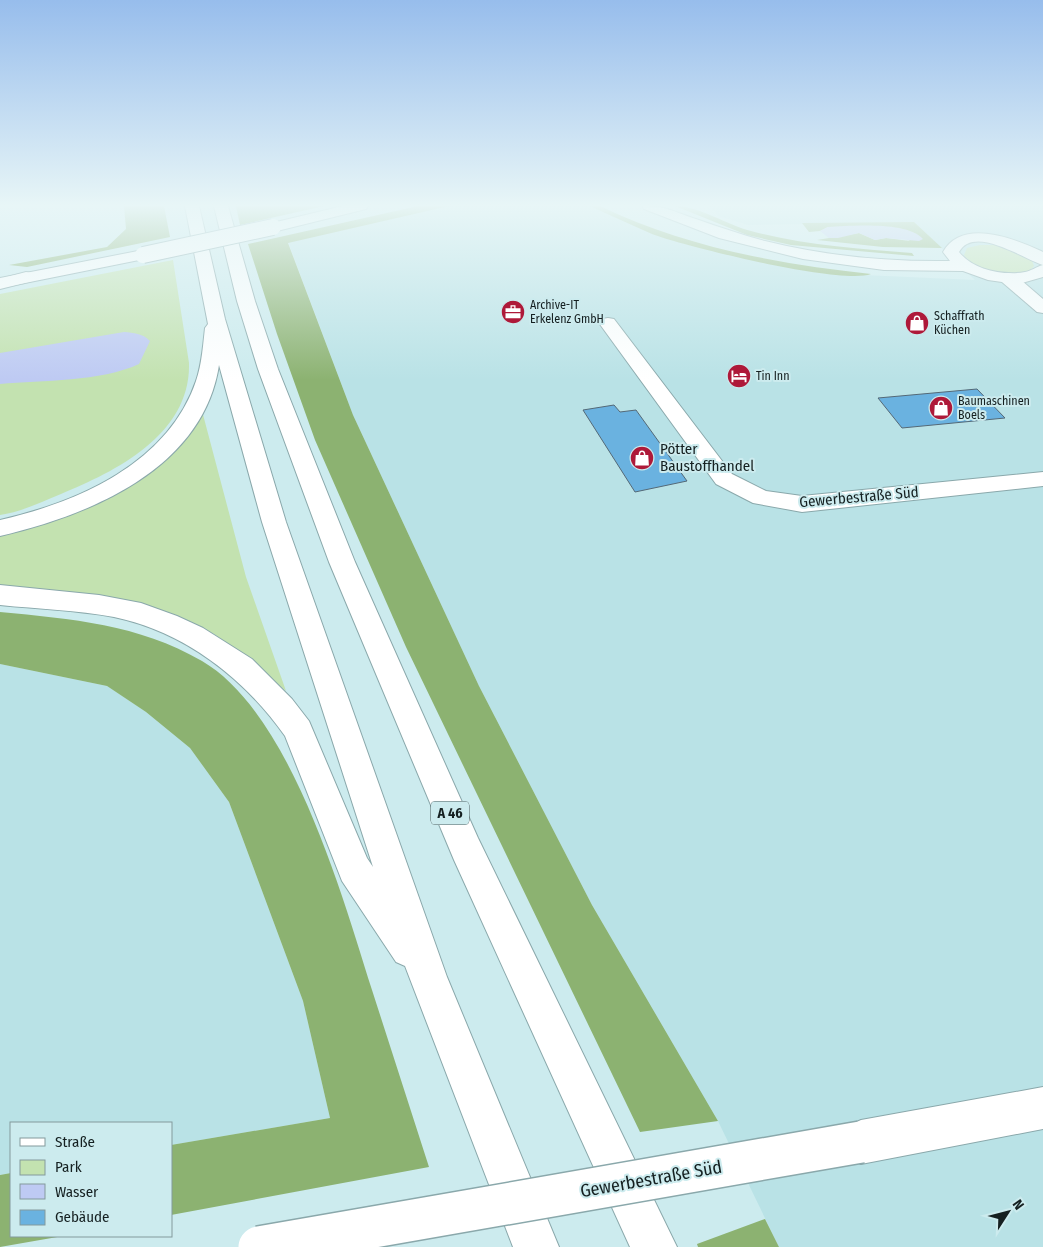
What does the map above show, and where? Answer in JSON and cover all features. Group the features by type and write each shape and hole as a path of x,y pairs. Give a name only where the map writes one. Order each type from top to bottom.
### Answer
{"main road":[{"path":"0,282 94,264"},
{"path":"204,264 216,319 274,522 428,978 536,1247"},
{"name":"A 46","path":"236,264 268,369 342,562 466,849 654,1247"},
{"path":"879,264 892,266 916,264"},
{"path":"965,264 985,274 1008,278 1033,276 1040,264"},
{"path":"1008,278 1043,308"},
{"path":"0,528 51,513 103,490 151,460 173,441 188,420 206,379 216,319"},
{"name":"Gewerbestraße Süd","path":"608,323 724,479 761,498 802,504 1043,479"},
{"path":"0,595 114,607 146,616 207,643 250,677 287,714 298,730 354,869 428,978"},
{"name":"Gewerbestraße Süd","path":"259,1247 862,1142 1043,1108"}],"shaded area":[{"path":"296,264 776,264 819,273 975,280 958,264 1043,264 1043,1247 779,1247 718,1121 592,905 479,686 353,415"},
{"path":"0,664 107,686 146,712 190,748 229,802 303,1001 330,1118 172,1145 172,1122 10,1122 10,1173 0,1175"}],"green space":[{"path":"13,264 40,264 27,267 9,265"},
{"path":"152,264 174,264 189,363 186,388 178,410 164,430 147,446 127,461 83,485 24,509 0,515 0,294"},
{"path":"255,264 296,264 353,415 479,686 592,905 718,1121 640,1132 406,647 315,440"},
{"path":"769,264 796,264 871,274 854,276 798,270"},
{"path":"974,264 1033,264 1034,266 1028,271 1019,274 1009,274 998,273"},
{"path":"201,407 246,577 286,691 246,657 214,634 175,616 0,588 0,535 98,500"},
{"path":"0,612 53,617 129,631 154,639 202,661 234,686 262,721 287,763 309,809 345,906 429,1167 172,1215 172,1145 330,1118 303,1001 229,802 190,748 146,712 107,686 0,664"},
{"path":"10,1173 10,1237 57,1237 0,1247 0,1175"},
{"path":"765,1219 779,1247 698,1247 697,1244"}],"water":[{"path":"124,332 141,335 150,341 139,364 124,370 89,377 0,384 0,353"}],"building":[{"name":"Baumaschinen Boels","path":"977,389 1005,418 902,428 878,398"},
{"name":"Pötter Baustoffhandel","path":"614,405 620,412 636,410 687,481 635,492 583,410"}],"place":[{"name":"Archive-IT Erkelenz GmbH","path":"513,312"},
{"name":"Schaffrath Küchen","path":"917,323"},
{"name":"Tin Inn","path":"739,376"},
{"name":"Baumaschinen Boels","path":"941,408"},
{"name":"Pötter Baustoffhandel","path":"642,458"}]}
